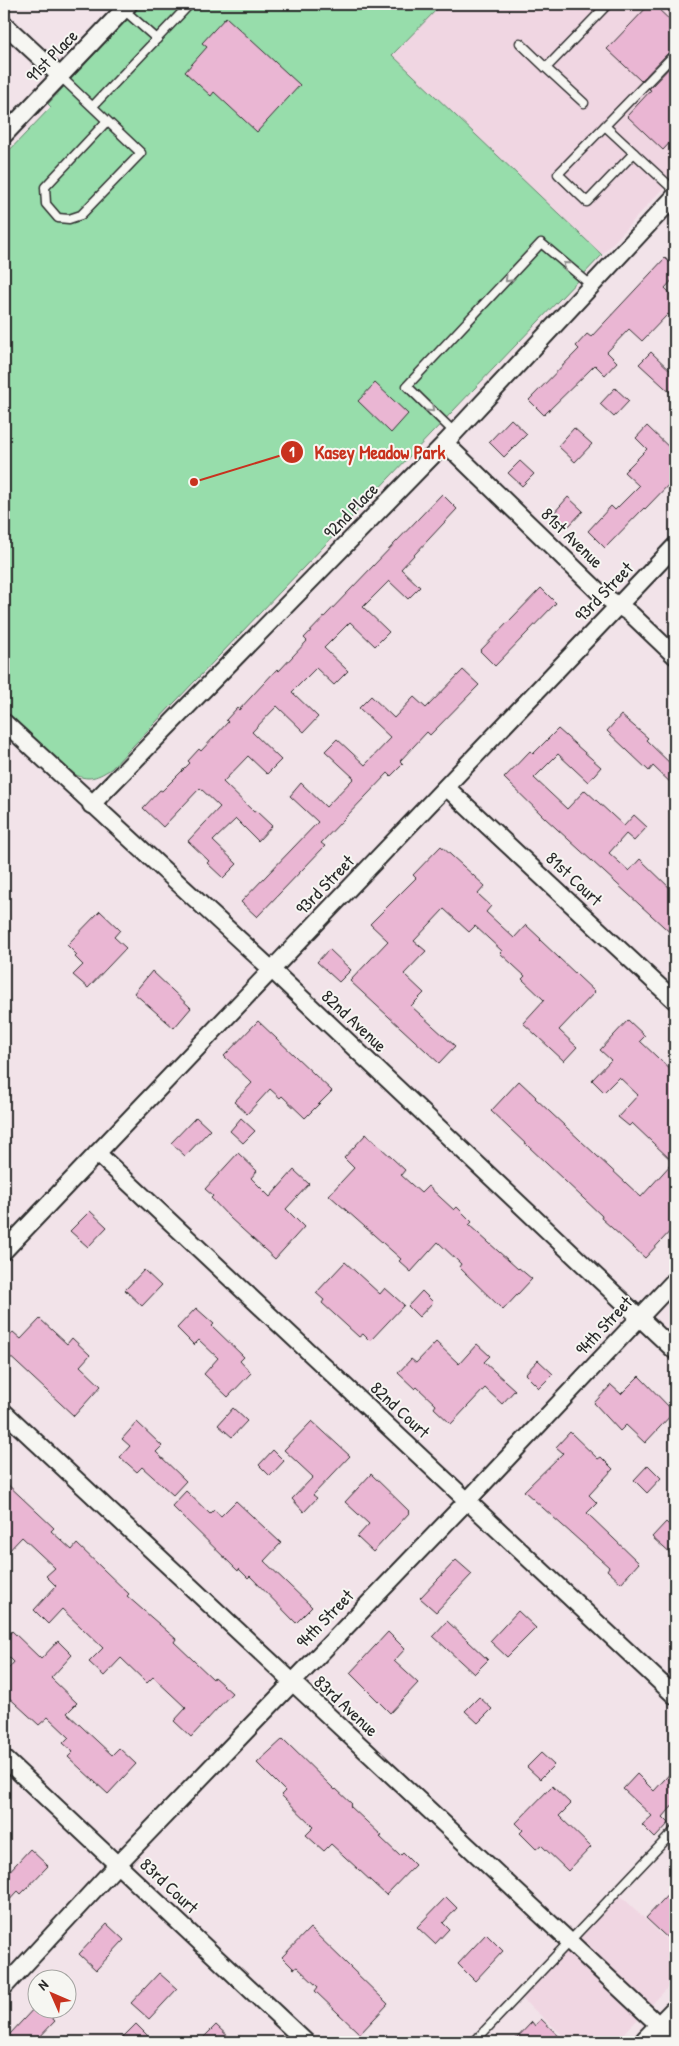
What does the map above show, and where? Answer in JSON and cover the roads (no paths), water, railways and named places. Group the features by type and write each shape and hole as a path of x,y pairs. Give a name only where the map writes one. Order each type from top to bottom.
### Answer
{"street":[{"name":"91st Place","path":"4,135 127,7"},
{"path":"4,24 60,76"},
{"name":"92nd Place","path":"91,805 450,438 675,196"},
{"name":"81st Avenue","path":"450,438 601,594 631,614 675,656"},
{"name":"93rd Street","path":"4,1251 675,546"},
{"name":"82nd Avenue","path":"4,722 91,805 272,970 675,1350"},
{"name":"81st Court","path":"446,787 675,1002"},
{"name":"82nd Court","path":"97,1153 675,1696"},
{"name":"94th Street","path":"4,1987 117,1865 467,1501 675,1280"},
{"name":"83rd Avenue","path":"4,1412 570,1942 667,2023"},
{"name":"83rd Court","path":"4,1758 306,2042"}],"lane":[{"path":"93,106 190,4"},
{"path":"546,68 608,4"},
{"path":"127,7 156,39"},
{"path":"520,43 584,103"},
{"path":"634,153 587,202 558,174 675,54"},
{"path":"60,76 93,106 141,153 81,215 69,219 58,218 46,204 45,187 107,120"},
{"path":"605,126 675,191"},
{"path":"450,438 407,386 541,243 592,286"},
{"path":"474,2042 675,1830"}],"place":[{"name":"Kasey Meadow Park","path":"194,482"}]}
